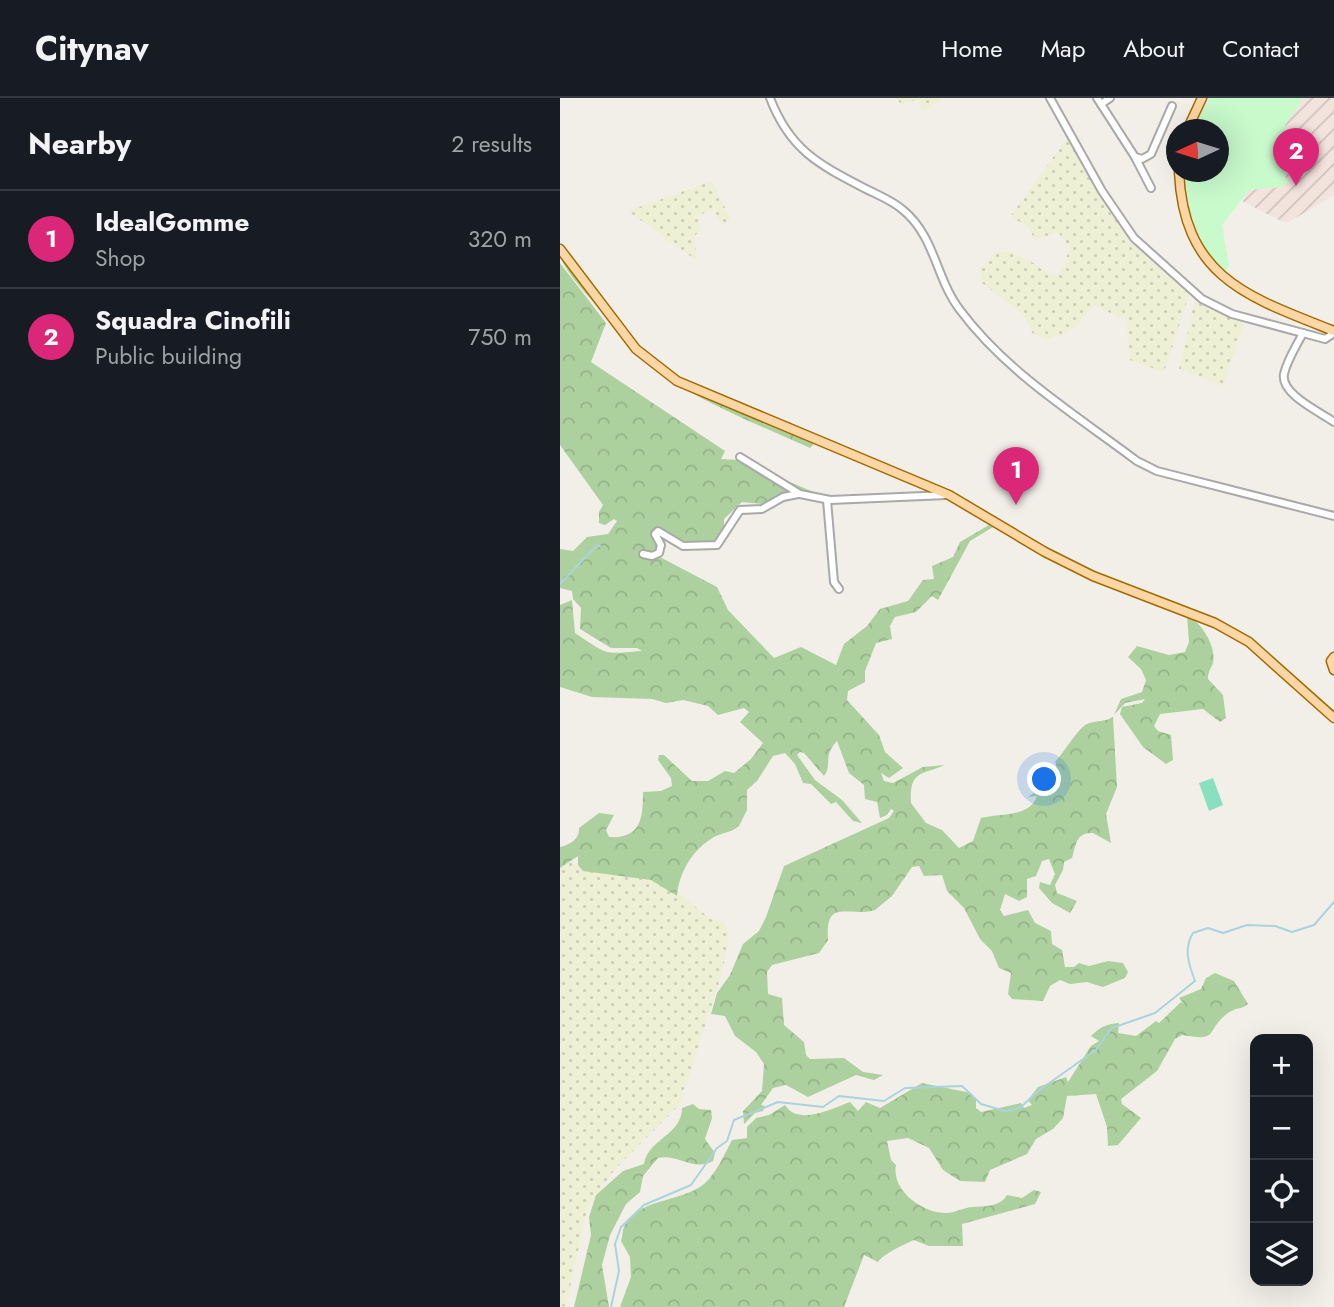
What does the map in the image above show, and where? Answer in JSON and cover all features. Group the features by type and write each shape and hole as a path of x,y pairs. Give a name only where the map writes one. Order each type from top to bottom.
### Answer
{"main road":[{"path":"1192,119 1202,98"},
{"path":"1181,182 1186,220 1201,252 1220,276 1262,303 1334,332"},
{"path":"560,249 636,349 677,381 949,495 1045,552 1094,576 1215,623 1249,642 1334,718"},
{"path":"1334,657 1331,661 1334,670"}],"street":[{"path":"770,98 780,126 795,145 846,179 902,209 916,223 929,243 950,295 960,311 1022,375 1137,461 1157,471 1334,516"},
{"path":"1050,98 1102,191 1133,238 1202,299 1232,314 1325,339 1334,332"},
{"path":"1110,98 1099,101 1151,188"},
{"path":"1135,158 1142,159 1151,155 1172,106"},
{"path":"1303,333 1284,373 1284,383 1294,394 1334,422"},
{"path":"740,457 800,494 827,500 866,501 949,495"},
{"path":"643,554 652,556 659,553 661,545 655,534 659,531 674,543 683,546 717,545 740,510 762,509 783,497 800,494"},
{"path":"827,500 834,582 839,589"}],"shaded area":[{"path":"1304,98 1334,98 1334,195 1289,222 1281,221 1242,201 1249,190 1281,187 1285,175 1285,125"}],"green space":[{"path":"896,98 944,98 924,111 916,100 901,104"},
{"path":"1209,98 1304,98 1285,125 1285,175 1288,184 1249,190 1222,225 1229,266 1224,273 1207,250 1195,226 1187,182 1229,182 1229,119 1198,119"},
{"path":"1070,134 1134,238 1191,289 1164,372 1130,360 1126,320 1093,305 1075,328 1048,340 1033,334 1023,314 982,283 979,269 996,252 1012,252 1050,275 1059,274 1070,249 1058,232 1035,240 1028,226 1010,217"},
{"path":"712,181 731,220 721,224 714,209 697,216 701,231 694,236 697,261 628,211"},
{"path":"560,254 585,290 647,359 662,371 702,394 814,444 810,448 749,421 706,401 668,378 644,359 623,337 576,281"},
{"path":"560,263 606,323 591,362 725,451 721,459 739,460 825,497 789,491 762,504 742,502 724,519 724,528 714,544 681,543 658,533 661,545 658,556 717,587 728,610 774,658 801,647 836,665 844,644 867,626 880,609 908,601 923,580 934,579 932,566 953,557 960,542 989,525 993,527 970,541 938,600 932,596 916,612 895,617 890,626 892,639 876,643 865,671 865,682 848,691 847,700 879,735 885,752 903,768 889,778 881,773 884,781 893,783 923,767 945,765 915,779 911,803 926,823 942,830 959,848 973,841 981,818 1028,808 1037,796 1028,797 1053,778 1057,768 1055,762 1079,730 1087,724 1113,717 1117,787 1106,814 1111,843 1093,833 1087,833 1078,840 1072,858 1064,862 1055,885 1057,893 1077,901 1070,913 1052,903 1039,888 1040,882 1050,885 1055,874 1049,859 1042,861 1036,876 1027,879 1027,897 1019,901 1005,894 1000,910 1004,916 1028,910 1035,923 1051,931 1052,944 1062,950 1065,967 1074,967 1079,963 1089,966 1108,961 1123,963 1128,972 1125,978 1103,987 1087,982 1070,984 1060,980 1050,986 1043,1001 1012,999 1008,994 1011,973 999,968 992,951 980,939 964,908 947,891 942,875 924,876 919,866 912,867 892,896 875,910 834,914 830,918 828,940 819,953 772,965 767,972 768,994 782,998 784,1025 804,1042 806,1055 810,1059 844,1058 863,1072 883,1075 874,1080 856,1075 808,1097 786,1085 773,1088 761,1105 765,1106 763,1111 755,1113 744,1124 743,1111 762,1091 764,1064 756,1052 735,1036 725,1016 711,1014 717,993 730,975 743,944 759,931 784,866 889,818 894,811 891,809 887,815 880,818 877,802 865,799 864,785 849,773 837,741 830,752 824,776 804,753 797,755 815,780 842,800 862,823 853,821 836,802 831,804 811,784 803,783 795,764 785,753 773,756 757,781 747,790 747,810 739,826 706,842 688,862 677,896 651,880 583,871 578,865 578,856 560,868 560,847 573,841 579,828 599,813 614,815 606,830 609,837 620,837 634,830 641,818 643,792 661,791 672,786 671,778 658,760 659,755 664,755 692,781 708,781 725,771 734,773 751,759 763,743 740,722 749,712 744,708 718,715 708,706 683,700 666,703 652,699 592,697 560,687 560,605 572,600 575,633 601,650 612,653 642,651 637,648 611,648 580,629 581,608 573,599 572,591 560,588 560,549 573,551 587,537 608,534 617,521 614,519 605,525 599,523 599,512 603,505 560,445"},
{"path":"1202,299 1246,318 1223,386 1179,369 1194,303"},
{"path":"1187,616 1198,623 1210,642 1214,657 1208,679 1223,695 1226,718 1220,722 1203,709 1160,714 1154,726 1158,731 1171,735 1173,760 1166,764 1143,747 1120,714 1122,707 1142,703 1145,699 1125,703 1114,715 1121,699 1142,692 1146,680 1141,669 1128,657 1137,646 1169,655 1185,652 1189,642"},
{"path":"1213,778 1223,805 1209,811 1199,783"},
{"path":"568,861 578,863 580,868 644,877 670,885 708,917 724,922 729,934 722,973 680,1104 615,1169 587,1209 566,1306 560,1307 560,868"},
{"path":"1215,973 1234,981 1248,1004 1228,1013 1207,1036 1182,1035 1175,1039 1157,1071 1121,1099 1122,1104 1141,1118 1118,1145 1108,1146 1107,1127 1096,1094 1067,1096 1063,1118 1053,1129 1036,1139 1027,1154 990,1170 985,1182 960,1181 943,1170 929,1148 908,1138 887,1141 891,1160 896,1165 898,1183 904,1192 919,1205 937,1212 950,1213 970,1207 987,1206 996,1204 1007,1195 1022,1198 1034,1190 1041,1192 1035,1204 962,1224 963,1246 929,1246 914,1240 878,1262 864,1255 844,1307 620,1307 631,1277 630,1257 621,1241 625,1225 642,1209 700,1187 716,1169 732,1140 747,1138 747,1127 756,1118 769,1115 785,1105 791,1111 806,1115 825,1112 850,1102 858,1111 866,1102 880,1108 922,1083 971,1093 976,1099 976,1108 981,1112 1021,1103 1024,1108 1032,1105 1028,1100 1038,1087 1066,1077 1068,1082 1091,1046 1099,1041 1091,1036 1097,1030 1119,1023 1118,1033 1136,1036 1156,1021 1159,1023 1181,1002 1184,1004 1179,998 1201,989 1206,978"},
{"path":"693,1104 699,1109 711,1110 712,1118 705,1139 715,1153 713,1161 692,1164 672,1158 658,1158 643,1176 640,1192 626,1204 610,1235 602,1265 609,1307 574,1307 591,1235 589,1217 596,1195 623,1171 644,1164 652,1148 677,1125 682,1108"}],"waterway":[{"path":"560,584 595,547 600,546"},
{"path":"611,1307 619,1271 615,1244 621,1227 644,1205 691,1185 717,1148 727,1141 734,1120 778,1102 823,1107 839,1096 884,1101 905,1088 962,1086 981,1104 1005,1111 1020,1108 1038,1091 1096,1050 1112,1028 1155,1013 1195,981 1188,951 1193,933 1208,928 1223,933 1247,925 1275,926 1292,932 1314,925 1334,902"}],"place":[{"name":"Squadra Cinofili","path":"1296,186"},
{"name":"IdealGomme","path":"1016,505"}]}
